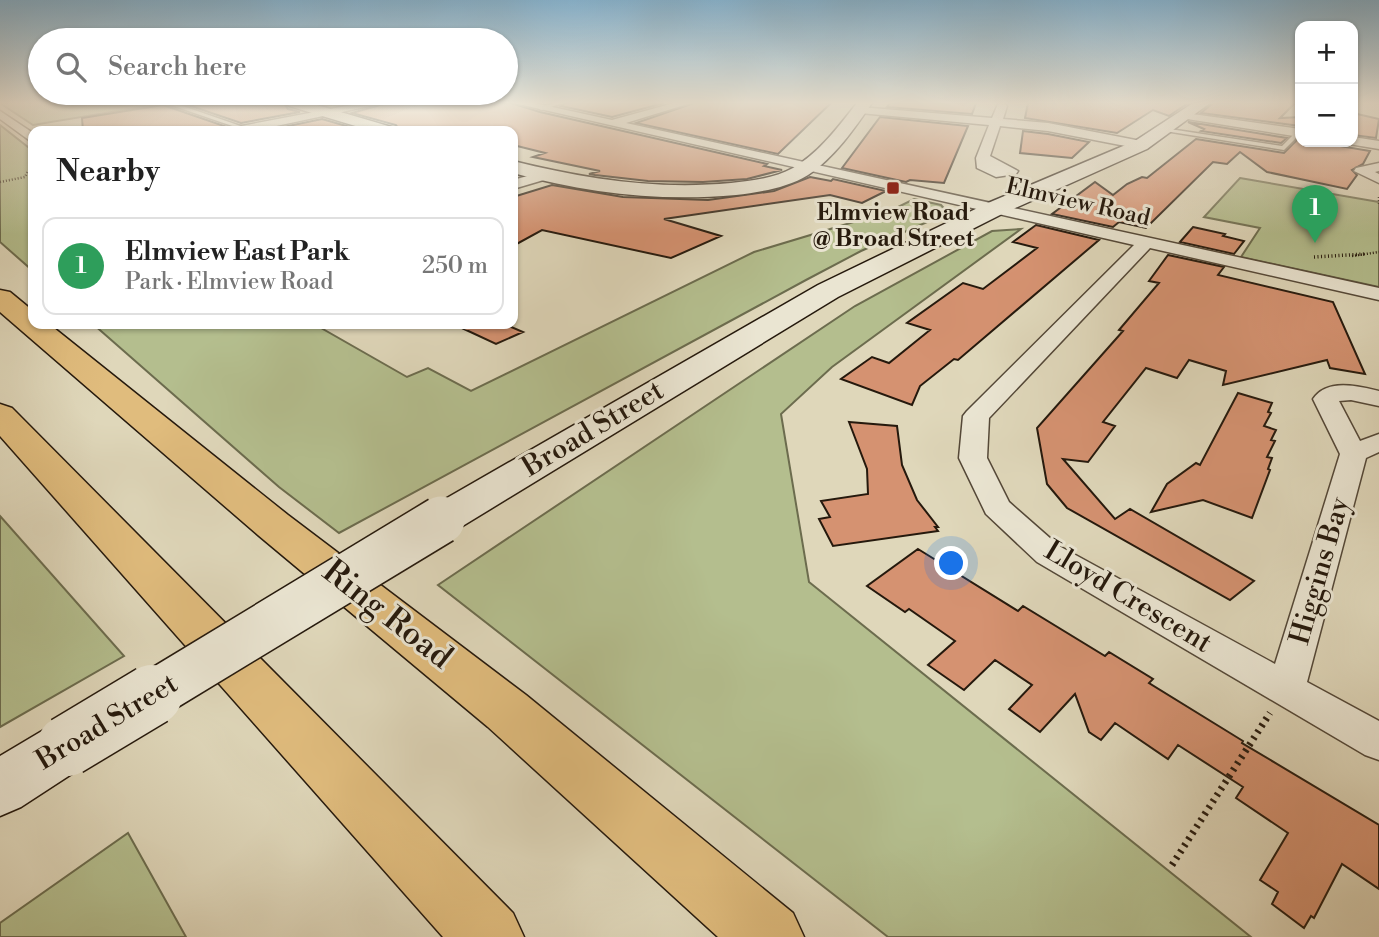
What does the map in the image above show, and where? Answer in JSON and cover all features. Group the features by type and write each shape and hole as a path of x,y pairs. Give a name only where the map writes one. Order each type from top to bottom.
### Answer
{"highway":[{"path":"0,270 28,296"},
{"name":"Ring Road","path":"0,298 28,321"},
{"name":"Ring Road","path":"37,329 273,525 508,710 769,937"},
{"path":"63,329 273,525"},
{"path":"0,415 489,937"}],"street":[{"name":"Elmview Road","path":"717,147 1379,294"},
{"path":"518,169 593,187 635,192 719,191 785,179 807,167 826,147"},
{"path":"983,158 987,147"},
{"name":"Broad Street","path":"0,788 441,520 828,291 996,208 1137,147"},
{"path":"1379,167 1361,172 1379,179"},
{"path":"518,183 542,176"},
{"name":"Lloyd Crescent","path":"1147,242 976,416 974,458 997,507 1048,554 1379,742"},
{"name":"Higgins Bay","path":"1286,689 1366,448 1325,399 1329,395 1347,393 1379,399"}],"path":[{"path":"0,182 25,177 28,171"},
{"path":"1379,197 1379,206"},
{"path":"1172,865 1286,689"}],"green space":[{"path":"0,147 28,147 28,267 0,242"},
{"path":"1240,178 1379,202 1379,287 1241,257 1260,228 1204,217"},
{"path":"914,199 941,205 948,213 861,251 339,533 279,487 99,329 323,329 407,377 428,368 471,391 754,252 890,211"},
{"path":"1021,229 832,367 781,414 809,582 1251,937 888,937 438,585 855,306 992,231"},
{"path":"0,516 124,656 0,727"},
{"path":"128,833 186,937 0,937 0,923"}],"building":[{"path":"520,147 692,147 782,170 747,179 703,182 648,181 589,174 600,171 533,157 545,153"},
{"path":"745,147 786,147 778,154"},
{"path":"858,147 959,147 944,183 910,180 906,182 842,168"},
{"path":"1021,147 1084,147 1072,158 1020,153"},
{"path":"1186,147 1245,147 1284,153 1290,147 1346,147 1370,151 1363,164 1352,170 1357,175 1347,189 1267,172 1240,152 1227,164 1213,162 1146,228 1119,222 1113,227 1052,214 1095,182 1113,195 1142,177 1147,178"},
{"path":"810,177 831,181 833,179 886,191 862,203 830,195 664,219 721,236 671,258 542,230 518,243 518,195 552,185 623,197 708,200 774,191"},
{"path":"1036,225 1099,240 958,360 954,359 920,386 912,405 841,379 872,357 889,363 930,330 907,323 963,283 983,289 1037,248 1013,242"},
{"path":"1193,227 1244,241 1234,254 1180,242"},
{"path":"1168,255 1224,267 1218,275 1333,302 1365,374 1330,368 1327,360 1223,385 1226,371 1189,360 1177,378 1146,368 1103,422 1115,426 1088,462 1063,459 1115,519 1130,509 1254,581 1230,600 1067,508 1047,484 1037,428 1123,331 1119,330 1159,283 1149,281"},
{"path":"464,329 516,329 523,332 496,344"},
{"path":"1238,393 1272,403 1268,412 1271,413 1264,426 1276,430 1271,440 1275,441 1267,457 1272,458 1268,469 1270,470 1252,518 1203,500 1151,512 1167,484 1196,463 1200,465"},
{"path":"849,422 897,426 902,465 917,500 938,527 935,527 938,531 833,546 819,519 830,517 821,501 868,494 867,469"},
{"path":"918,549 1018,611 1023,606 1105,656 1109,652 1153,679 1149,683 1243,741 1242,743 1379,825 1379,889 1342,864 1314,918 1311,916 1304,928 1272,904 1278,892 1260,880 1288,833 1236,798 1243,787 1178,745 1168,759 1115,723 1101,740 1089,732 1075,694 1040,732 1009,709 1032,685 995,660 964,690 928,665 955,641 909,609 905,612 867,586"}],"place":[{"name":"Elmview Road @ Broad Street","path":"893,188"},
{"name":"Elmview East Park","path":"1315,243"}]}
